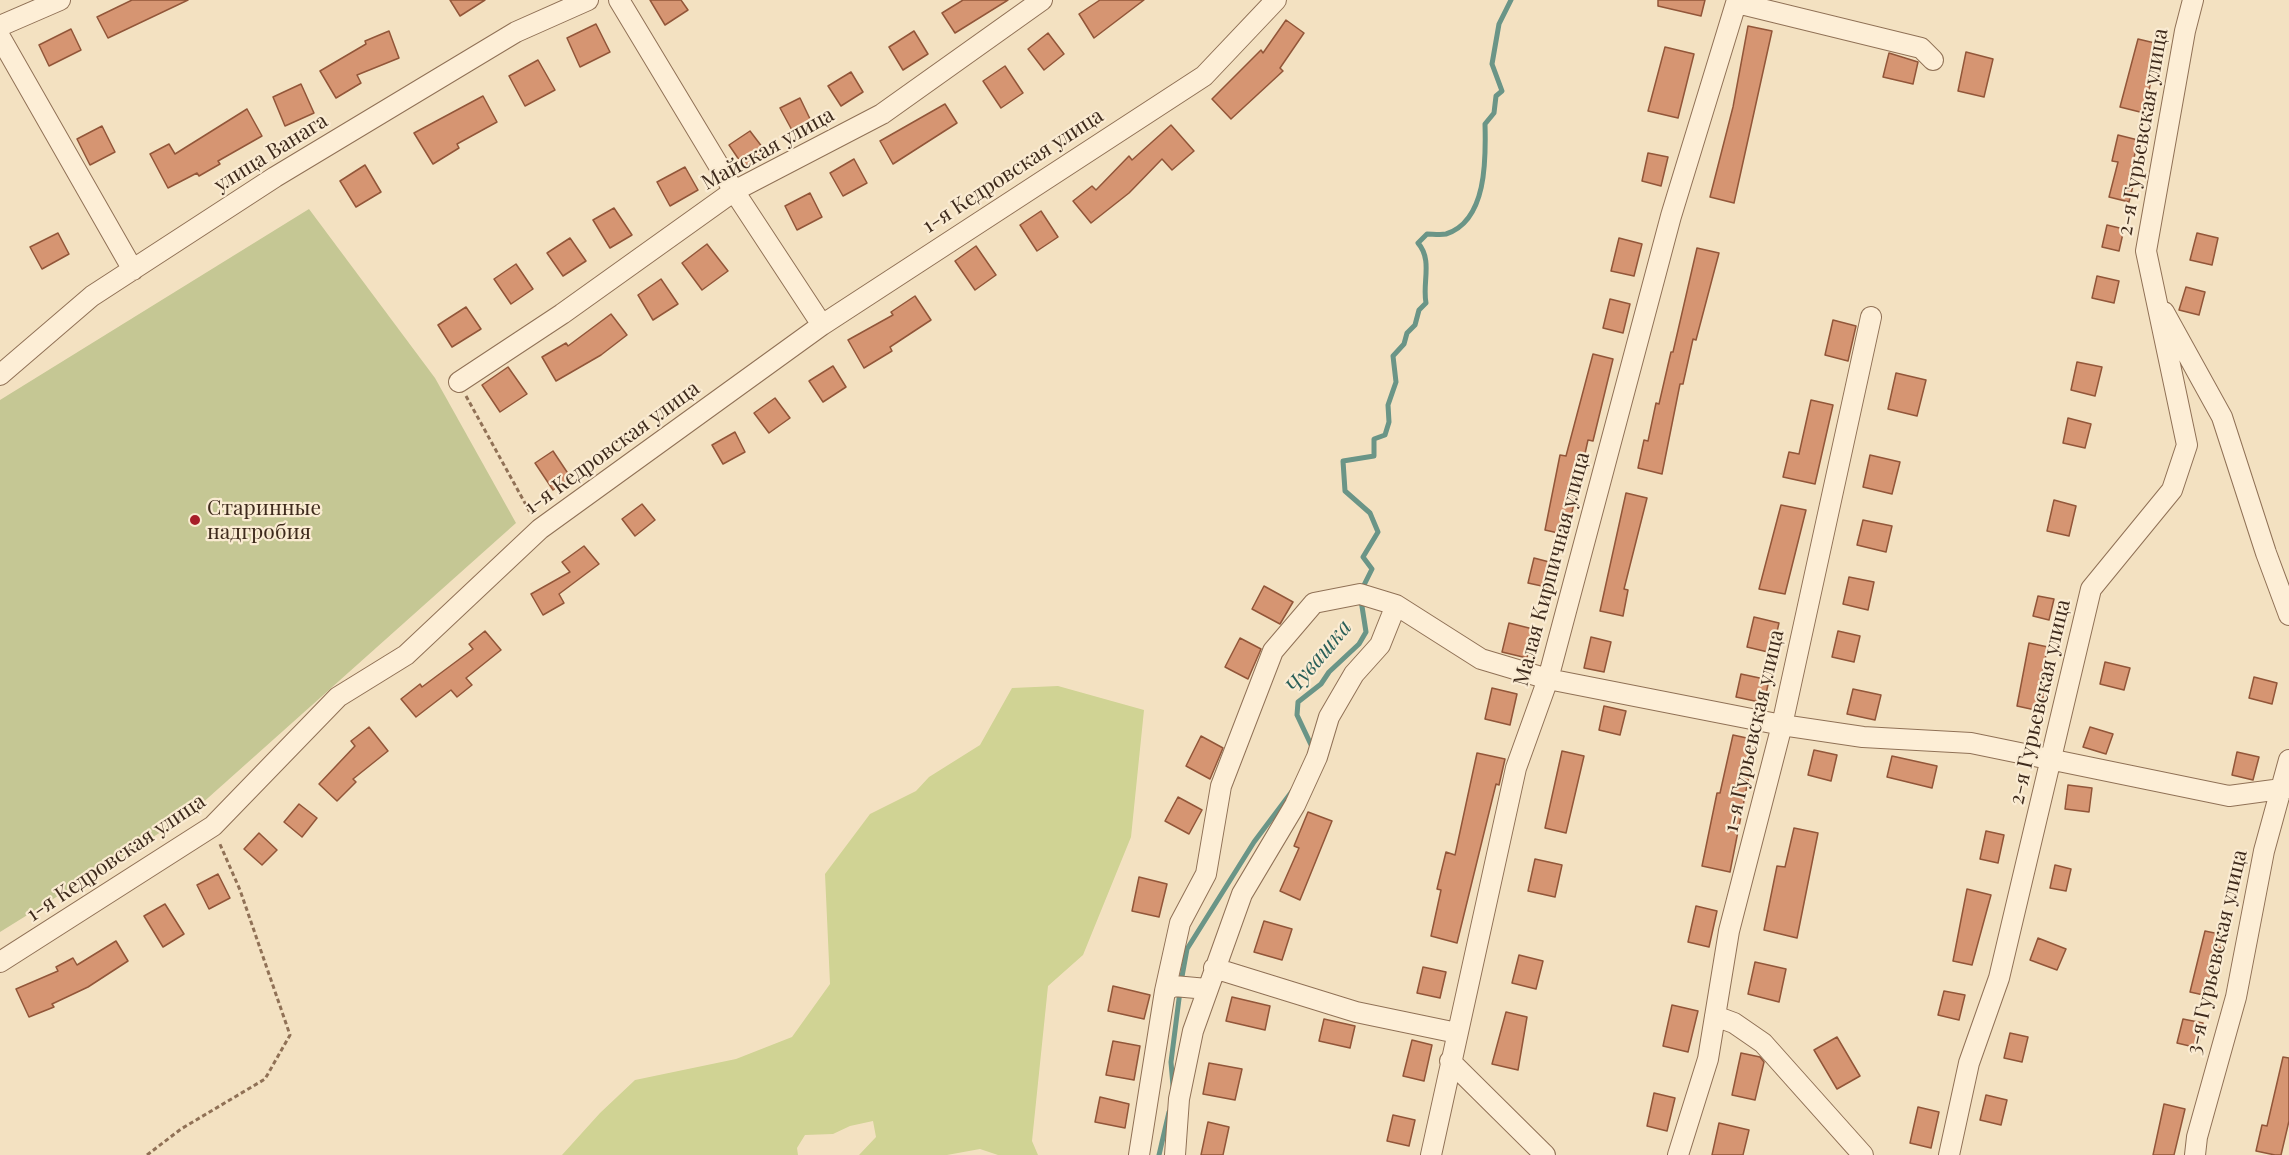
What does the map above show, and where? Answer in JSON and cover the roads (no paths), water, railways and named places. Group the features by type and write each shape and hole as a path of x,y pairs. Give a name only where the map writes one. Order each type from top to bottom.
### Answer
{"street":[{"path":"0,27 60,0"},
{"name":"улица Ванага","path":"0,375 92,296 275,177 516,32 588,0"},
{"path":"619,0 734,191 822,325"},
{"name":"Майская улица","path":"459,382 562,314 734,191 882,114 1042,0"},
{"name":"1-я Кедровская улица","path":"0,962 213,826 339,697 406,655 540,529 822,325 1203,76 1276,0"},
{"name":"2-я Гурьевская улица","path":"1949,1155 1969,1063 1999,978 2091,589 2172,490 2187,445 2146,251 2185,31 2193,0"},
{"path":"1737,2 1921,48 1933,60"},
{"name":"Малая Кирпичная улица","path":"1431,1155 1516,768 1548,680 1671,216 1737,2"},
{"path":"0,36 133,270"},
{"path":"2154,294 2223,417 2266,553 2289,615"},
{"name":"1-я Гурьевская улица","path":"1678,1155 1708,1059 1729,931 1782,725 1872,317"},
{"path":"1175,1155 1179,1099 1193,1031 1184,988 1180,924 1206,874 1221,786 1273,651 1314,603 1360,594 1396,605 1481,659 1548,680 1782,725 1863,737 1971,743 2229,796 2285,788"},
{"path":"1139,1155 1184,988 1214,968 1242,894 1295,805 1317,757 1329,717 1354,674 1380,645 1396,605"},
{"name":"3-я Гурьевская улица","path":"2195,1155 2197,1137 2236,997 2264,851 2285,788 2289,760"},
{"path":"1214,968 1356,1012 1457,1033"},
{"path":"1715,1016 1734,1023 1763,1043 1863,1155"},
{"path":"1450,1061 1545,1155"}],"waterway":[{"name":"Чувашка","path":"1361,591 1372,569 1363,557 1378,532 1370,513 1345,491 1343,461 1374,456 1374,439 1385,435 1389,422 1388,405 1396,382 1393,356 1404,344 1407,333 1415,325 1419,310 1426,303 1426,264 1418,243 1427,234 1446,234 1459,227 1470,216 1477,203 1484,171 1485,124 1494,113 1496,96 1502,91 1492,64 1499,24 1511,0"},
{"name":"Чувашка","path":"1313,749 1297,715 1298,702 1321,684 1329,672 1359,644 1366,632 1361,600"},
{"name":"Чувашка","path":"1181,982 1187,949 1254,842 1293,790"},
{"name":"Чувашка","path":"1173,1086 1171,1062 1180,991"},
{"name":"Чувашка","path":"1159,1155 1169,1112"}],"place":[{"name":"Старинные надгробия","path":"195,520"}]}
